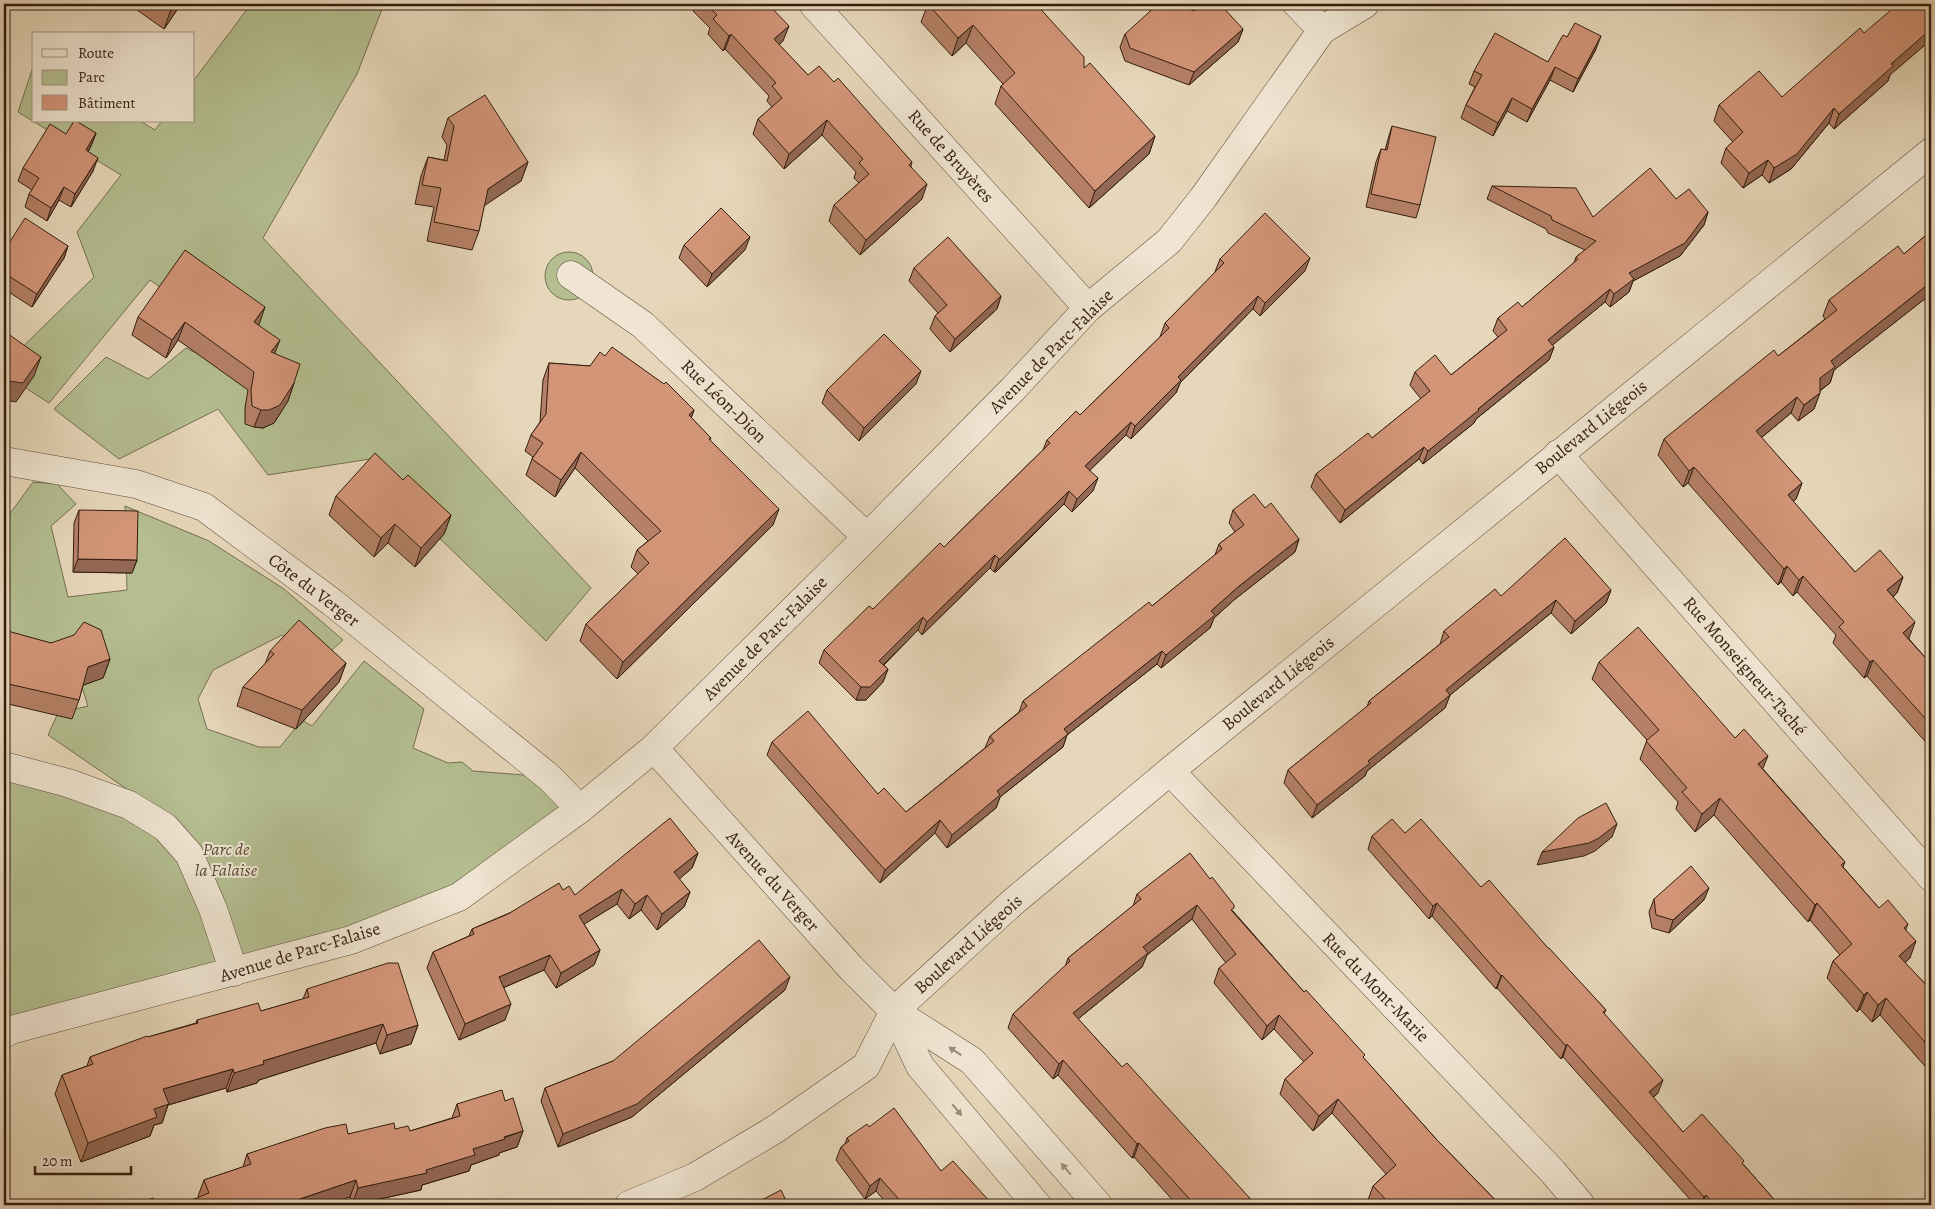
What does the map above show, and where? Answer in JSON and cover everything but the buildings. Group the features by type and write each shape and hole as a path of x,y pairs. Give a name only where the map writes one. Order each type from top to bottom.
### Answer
{"street":[{"name":"Rue de Bruyères","path":"813,4 1088,308"},
{"path":"1297,4 1322,30"},
{"name":"Avenue de Parc-Falaise","path":"4,1034 11,1030 351,940 459,897 580,809 654,748 867,538 1013,389 1088,308 1169,241 1203,198 1322,30 1365,4"},
{"name":"Boulevard Liégeois","path":"629,1205 695,1177 774,1130 866,1066 894,1011 1013,902 1170,771 1558,454 1931,152"},
{"name":"Rue Léon-Dion","path":"571,275 644,325 867,538"},
{"name":"Rue Monseigneur-Taché","path":"1558,454 1931,877"},
{"name":"Côte du Verger","path":"4,461 136,484 204,507 349,615 549,777 580,809"},
{"name":"Avenue du Verger","path":"654,748 838,953 894,1011 972,1061 1098,1205"},
{"path":"4,766 68,783 129,805 165,826 189,854 213,909 234,972"},
{"name":"Rue du Mont-Marie","path":"1170,771 1553,1172 1581,1205"},
{"name":"Avenue du Verger","path":"894,1011 920,1066 1037,1205"}],"green space":[{"path":"251,4 384,4 357,74 263,238 591,588 546,641 432,531 370,459 268,475 218,409 119,459 54,409 106,357 148,379 186,348 217,363 206,320 150,280 49,403 4,374 4,365 94,277 77,232 121,175 34,122 142,122 155,130 161,122 195,122 195,79"},
{"path":"32,70 32,121 18,112"},
{"path":"569,252 578,254 586,259 591,267 593,276 591,285 586,293 578,298 569,300 560,298 552,293 547,285 545,276 547,267 552,259 560,254"},
{"name":"Parc de la Falaise","path":"33,482 57,484 76,504 51,526 68,597 127,590 125,506 209,541 284,589 343,640 314,666 282,635 213,670 198,699 207,729 259,747 280,747 302,720 312,726 364,661 424,709 413,748 448,763 462,762 473,771 549,777 580,809 459,897 4,1034 4,766 134,794 48,735 58,713 88,706 75,665 4,656 4,522"}]}
